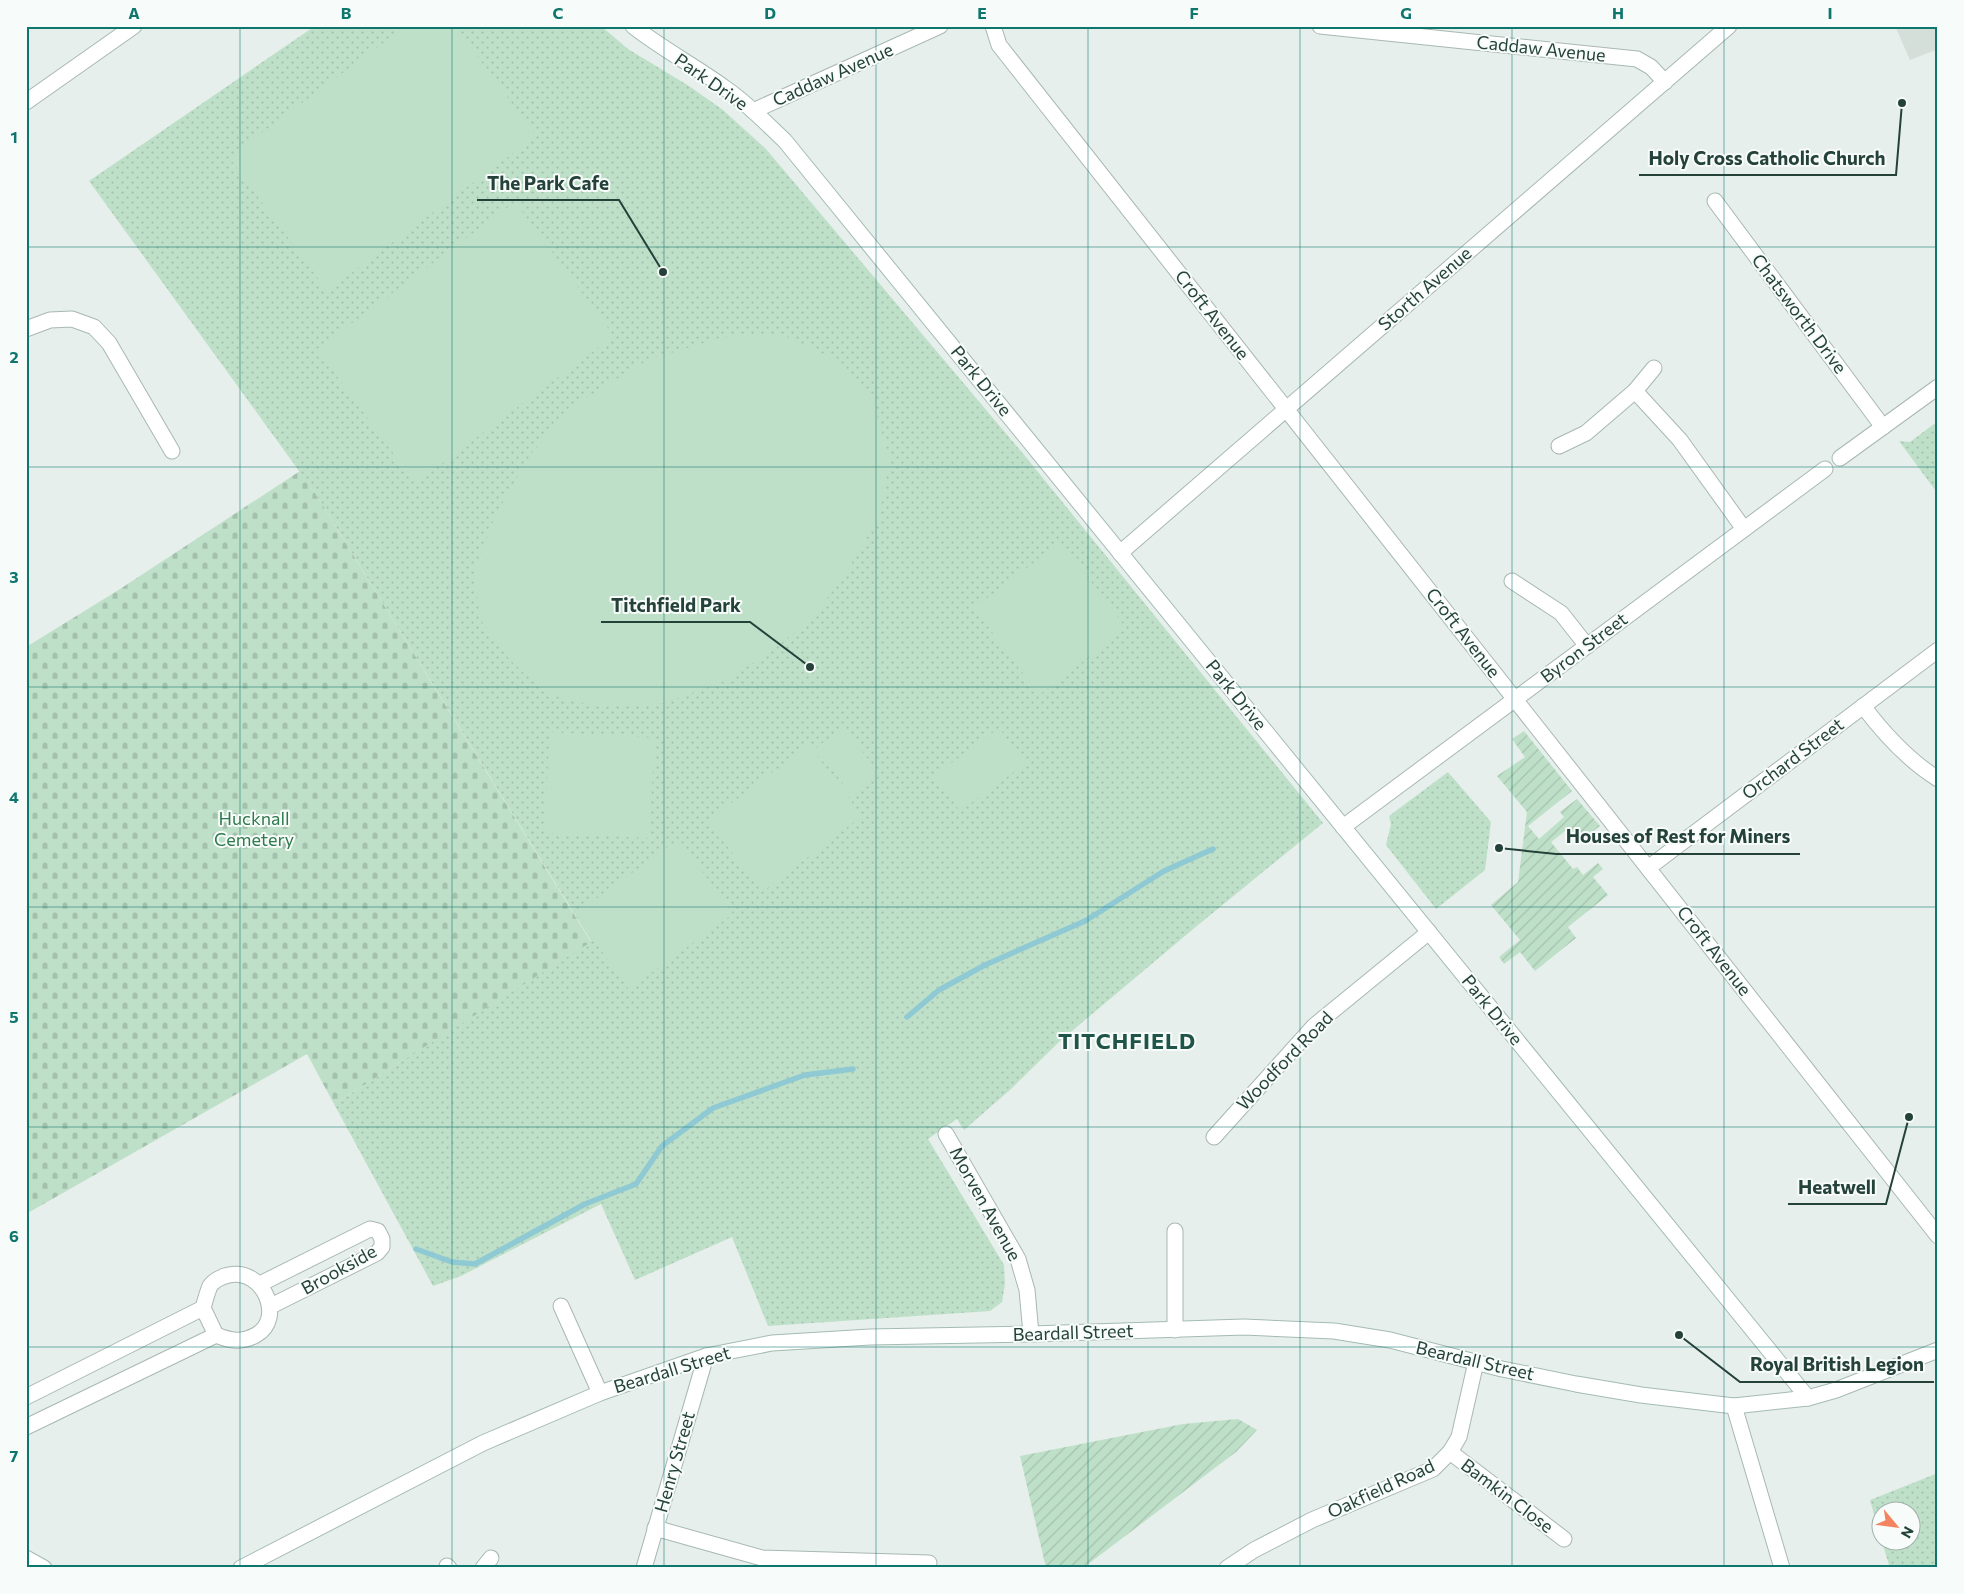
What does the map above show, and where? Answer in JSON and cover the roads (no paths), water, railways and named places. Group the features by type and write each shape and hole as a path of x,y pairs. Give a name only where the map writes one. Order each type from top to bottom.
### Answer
{"street":[{"path":"26,102 134,26"},
{"name":"Park Drive","path":"633,26 655,44 724,87 785,141 1808,1398"},
{"name":"Caddaw Avenue","path":"753,111 940,26"},
{"name":"Croft Avenue","path":"993,26 999,45 1938,1236"},
{"name":"Caddaw Avenue","path":"1320,26 1390,30 1637,59 1651,67 1664,82"},
{"name":"Storth Avenue","path":"1120,552 1729,26"},
{"name":"Chatsworth Drive","path":"1715,201 1883,427"},
{"path":"26,329 50,320 72,319 94,327 109,343 172,451"},
{"path":"1559,446 1586,433 1635,390 1654,368"},
{"path":"1840,458 1938,387"},
{"path":"1635,390 1680,440 1744,529"},
{"name":"Byron Street","path":"1343,827 1825,469"},
{"path":"1512,582 1561,613 1587,646"},
{"name":"Orchard Street","path":"1648,868 1938,650"},
{"path":"1863,706 1879,727 1918,766 1938,779"},
{"name":"Woodford Road","path":"1214,1137 1314,1026 1429,932"},
{"name":"Morven Avenue","path":"946,1134 1018,1259 1027,1290 1031,1334"},
{"name":"Brookside","path":"260,1284 370,1229 378,1231 382,1239 382,1247 377,1253 270,1306"},
{"path":"1175,1231 1175,1330"},
{"path":"237,1273 251,1277 260,1284 270,1306 268,1321 259,1333 245,1340 230,1341 216,1335 203,1308 211,1284 223,1276 237,1273"},
{"path":"561,1306 600,1393"},
{"path":"26,1397 203,1308"},
{"name":"Beardall Street","path":"240,1568 483,1443 600,1393 706,1356 772,1343 870,1337 1244,1327 1334,1331 1390,1340 1476,1362 1576,1384 1641,1395 1734,1406 1808,1398 1836,1390 1938,1350"},
{"path":"26,1427 216,1335"},
{"name":"Henry Street","path":"644,1568 706,1356"},
{"name":"Oakfield Road","path":"1227,1568 1254,1550 1312,1520 1434,1468 1450,1452 1459,1437 1476,1362"},
{"path":"1734,1406 1782,1568"},
{"name":"Bamkin Close","path":"1450,1452 1564,1539"},
{"path":"655,1528 762,1558 929,1563"},
{"path":"26,1558 44,1568"}],"waterway":[{"path":"907,1017 939,990 985,965 1085,921 1164,871 1213,849"},
{"path":"416,1249 452,1262 475,1264 585,1204 636,1184 662,1146 713,1108 805,1075 853,1069"}],"place":[{"name":"Holy Cross Catholic Church","path":"1902,103"},
{"name":"The Park Cafe","path":"663,272"},
{"name":"Titchfield Park","path":"810,667"},
{"name":"Houses of Rest for Miners","path":"1499,848"},
{"name":"Heatwell","path":"1909,1117"},
{"name":"Royal British Legion","path":"1679,1335"}],"district":[{"name":"TITCHFIELD","path":"1127,1041"}],"park label":[{"name":"Hucknall Cemetery","path":"254,830"}]}
